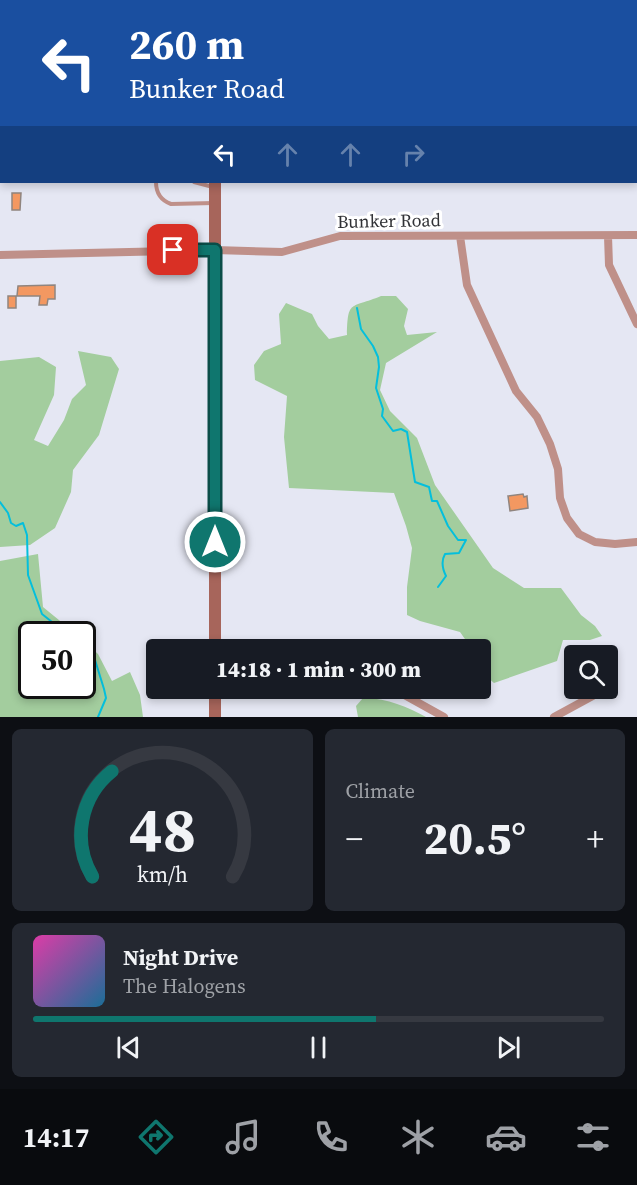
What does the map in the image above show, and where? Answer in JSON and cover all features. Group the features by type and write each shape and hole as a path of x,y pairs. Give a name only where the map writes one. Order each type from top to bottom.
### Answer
{"main road":[{"path":"214,184 214,639"},
{"path":"214,699 214,717"}],"street":[{"name":"Bunker Road","path":"0,255 215,250 282,252 340,236 637,235"},
{"path":"460,236 467,285 516,391 537,417 550,444 558,469 560,498 567,518 579,534 595,542 615,544 637,542"},
{"path":"608,236 609,265 637,324"},
{"path":"412,699 444,717"},
{"path":"554,717 587,699"}],"lane":[{"path":"156,183 157,193 164,202 171,204 215,203"}],"green space":[{"path":"381,296 396,296 408,309 404,326 407,335 437,332 386,363 380,390 390,411 417,438 435,485 493,568 524,588 561,588 581,615 595,626 602,636 590,640 563,640 557,661 494,683 491,680 491,639 465,639 460,632 407,615 407,587 412,548 394,493 289,488 284,437 287,396 255,380 254,365 264,351 281,344 279,314 286,303 312,314 329,339 347,335 350,310"},
{"path":"78,351 111,357 119,369 99,435 73,470 71,492 55,528 30,545 0,547 0,361 39,357 56,367 54,395 34,440 48,446 64,420 72,399 86,385"},
{"path":"38,554 43,607 60,621 18,621 18,699 96,699 96,652 112,681 130,672 140,695 143,717 0,717 0,561"},
{"path":"362,699 379,699 396,703 426,717 358,717 356,706"}],"building":[{"path":"12,193 21,193 20,210 12,210"},
{"path":"55,285 55,299 48,299 47,305 39,305 40,296 17,296 18,286"},
{"path":"8,296 16,296 16,308 8,308"},
{"path":"523,494 524,497 527,496 528,508 510,511 508,496"}],"waterway":[{"path":"357,308 361,329 378,357 376,388 383,409 382,416 393,431 401,429 407,432 415,482 429,487 432,501 437,501 448,526 458,540 466,540 459,553 445,554 443,565 446,576 438,587"},
{"path":"0,502 8,513 11,523 16,526 23,523 27,535 28,575 42,614 51,621"},
{"path":"96,663 106,698 98,717"}],"route":[{"path":"173,250 215,250 215,542"}]}
